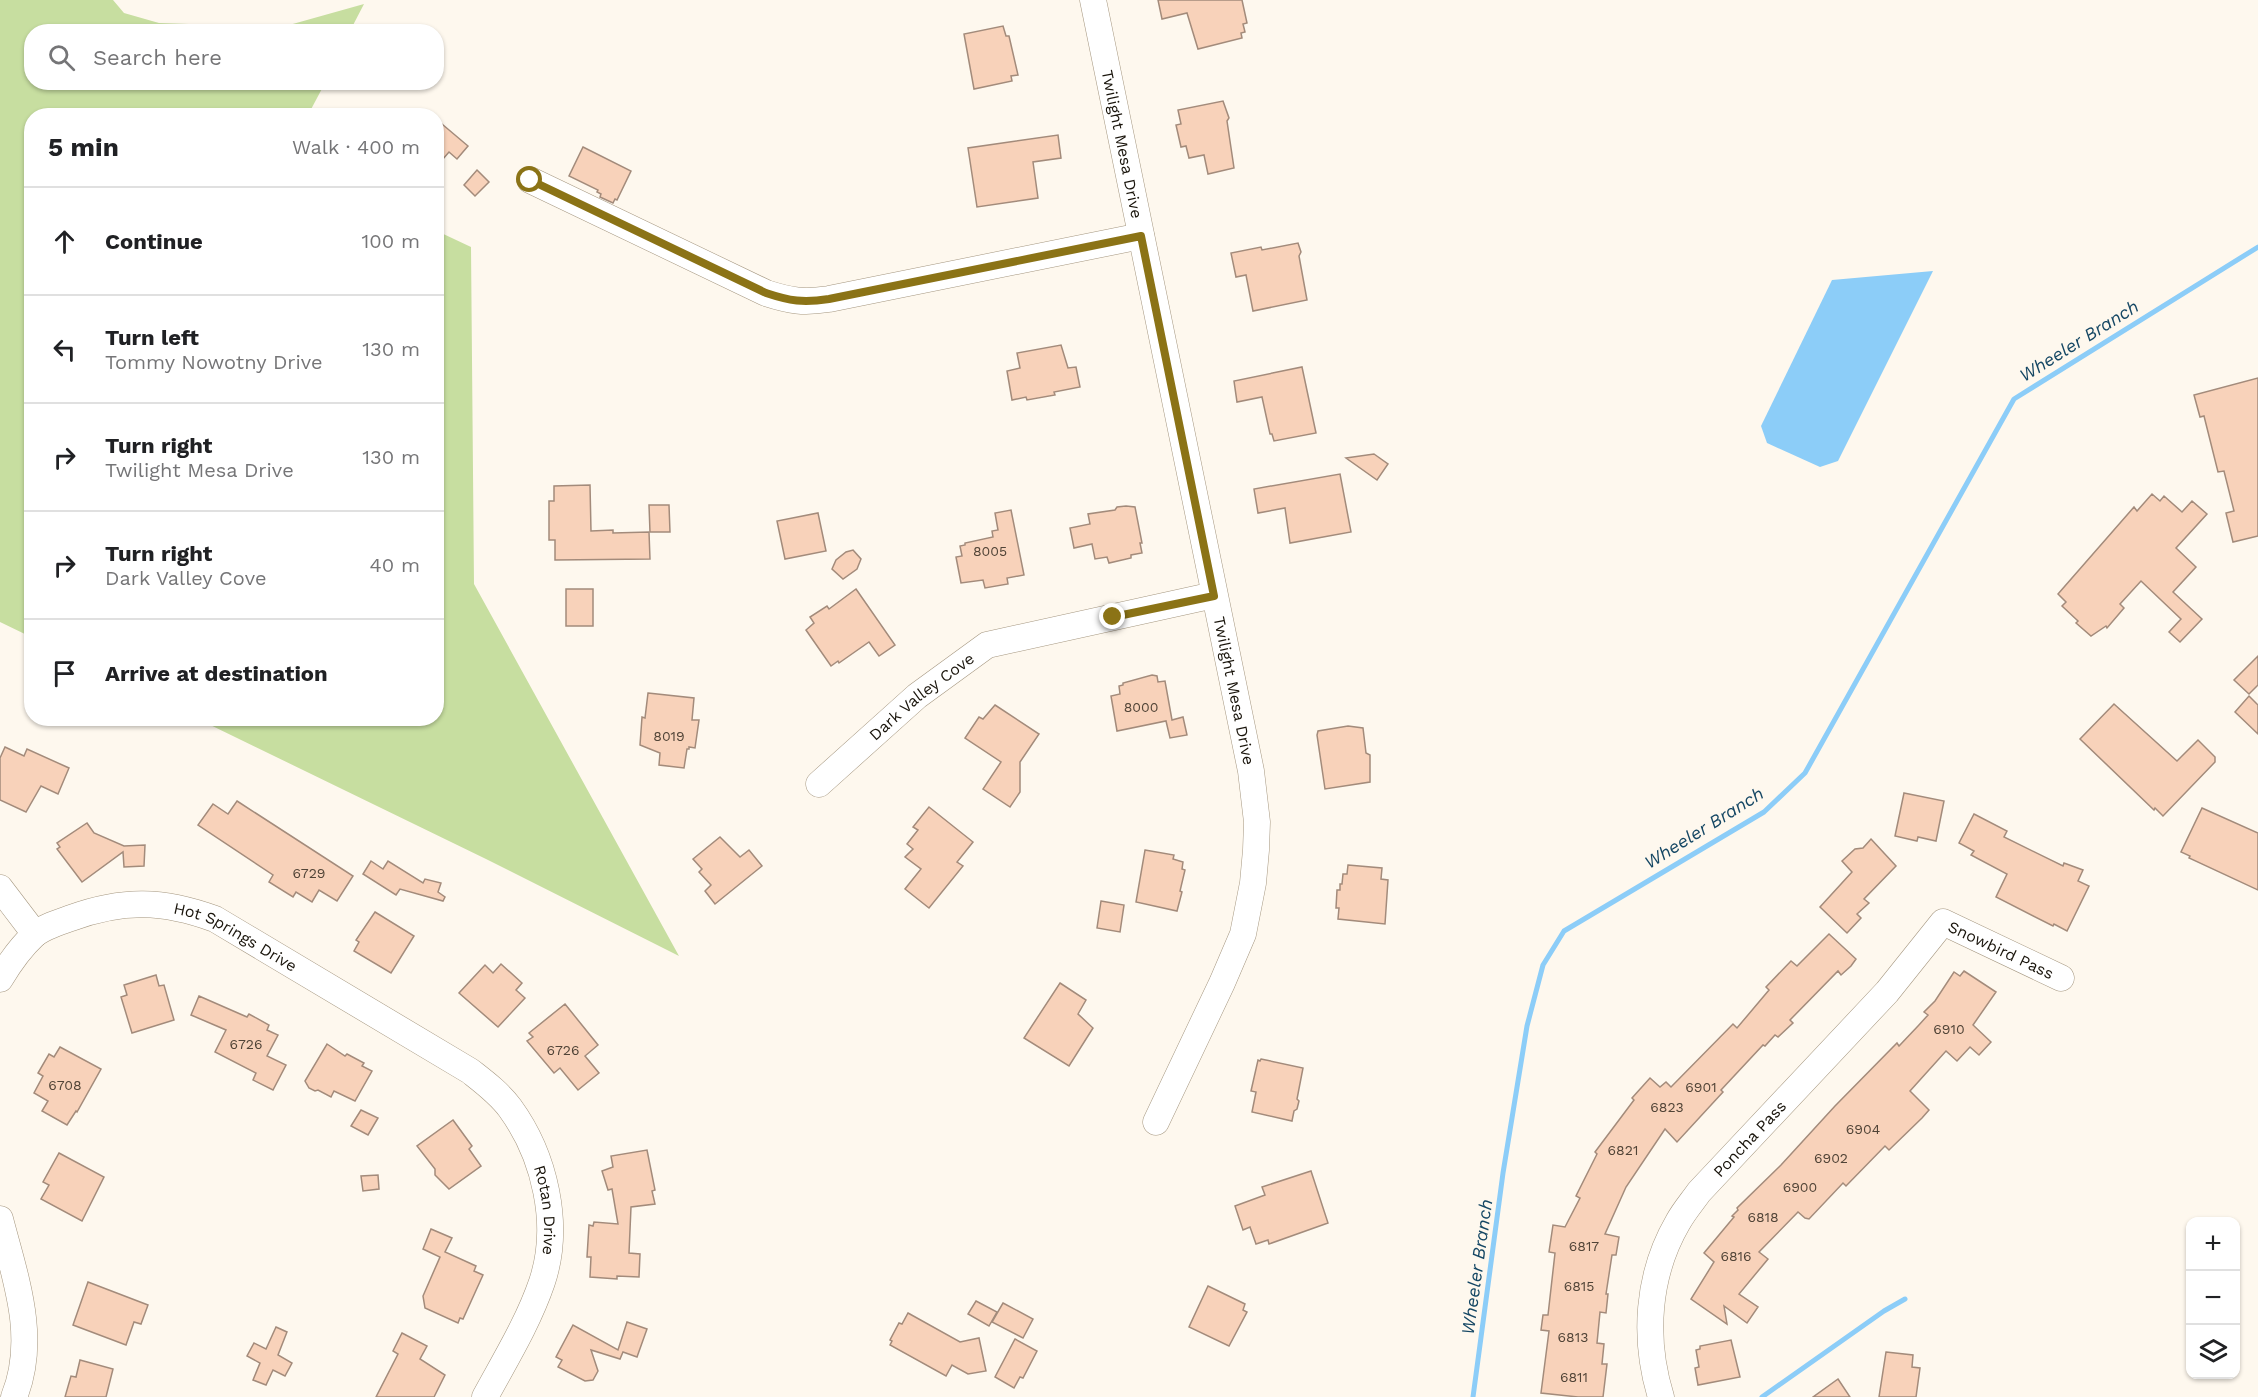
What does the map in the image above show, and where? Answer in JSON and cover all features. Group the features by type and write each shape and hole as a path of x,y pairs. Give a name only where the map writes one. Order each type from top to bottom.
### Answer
{"street":[{"name":"Twilight Mesa Drive","path":"1093,0 1254,795 1257,849 1249,909 1235,954 1156,1122"},
{"path":"530,180 766,293 792,302 829,299 1141,236"},
{"name":"Dark Valley Cove","path":"819,784 917,696 987,645 1214,596"},
{"path":"0,888 35,934"},
{"name":"Hot Springs Drive","path":"0,979 35,934 64,920 121,904 148,903 196,912 215,919 470,1071"},
{"name":"Snowbird Pass","path":"1943,922 2061,978"},
{"name":"Poncha Pass","path":"1661,1397 1651,1348 1652,1302 1662,1256 1678,1221 1699,1192 1887,992 1943,922"},
{"name":"Rotan Drive","path":"470,1071 493,1089 510,1108 527,1136 539,1164 545,1187 549,1222 549,1254 543,1281 529,1315 485,1397"},
{"path":"0,1219 23,1311 26,1342 18,1388 14,1397"}],"green space":[{"path":"0,0 113,0 124,13 159,23 190,24 24,24 24,90 321,90 312,108 24,108 24,634 0,622"},
{"path":"364,4 354,24 293,24"},
{"path":"444,234 471,247 474,584 679,956 212,726 444,726"}],"water":[{"path":"1933,271 1838,461 1820,467 1767,443 1761,426 1832,280"}],"building":[{"path":"1158,0 1242,0 1247,23 1243,24 1245,32 1241,33 1242,38 1198,49 1187,13 1162,19"},
{"path":"1003,26 1006,36 1009,36 1018,75 1011,76 1012,81 974,89 964,34"},
{"path":"1223,101 1229,118 1227,121 1234,168 1208,174 1204,155 1189,158 1186,146 1181,147 1176,125 1181,124 1178,110"},
{"path":"444,126 468,146 457,159 449,152 444,158"},
{"path":"1058,135 1061,158 1033,162 1038,198 977,207 968,148"},
{"path":"583,147 631,171 617,200 615,199 613,203 600,197 598,190 569,176"},
{"path":"477,170 489,182 475,196 464,185"},
{"path":"1298,243 1307,300 1253,311 1246,275 1236,277 1231,253"},
{"path":"1061,345 1068,368 1076,367 1080,387 1054,392 1055,395 1012,400 1007,371 1020,368 1017,353"},
{"path":"1302,367 1316,433 1274,441 1270,434 1262,397 1237,402 1234,381"},
{"path":"2258,378 2258,536 2233,542 2226,513 2234,511 2224,471 2218,472 2204,416 2200,417 2194,395"},
{"path":"1374,454 1388,464 1377,480 1346,458"},
{"path":"1340,474 1351,532 1290,543 1285,508 1258,513 1254,489"},
{"path":"590,485 591,531 649,532 650,559 555,560 555,540 549,540 549,501 554,501 554,486"},
{"path":"2152,494 2160,501 2164,496 2182,512 2192,501 2207,514 2176,548 2196,567 2173,592 2202,619 2180,642 2169,632 2181,619 2141,581 2120,604 2124,608 2107,628 2106,626 2091,636 2062,606 2066,602 2058,594 2134,507 2137,511"},
{"path":"649,505 669,505 670,532 650,532"},
{"path":"1126,506 1135,507 1142,553 1109,563 1107,557 1095,559 1092,544 1074,548 1070,528 1090,524 1088,514"},
{"path":"1011,510 1024,575 1007,578 1008,584 985,588 983,580 961,583 956,557 962,556 960,546 993,537 992,531 998,530 995,513"},
{"path":"818,513 826,551 785,559 777,521"},
{"path":"853,550 861,559 857,569 843,579 832,569 836,560 846,552"},
{"path":"566,589 593,589 593,626 566,626"},
{"path":"856,589 895,645 879,656 869,642 831,666 806,630 814,623 810,617 827,606 829,609"},
{"path":"2258,656 2258,685 2249,694 2234,680"},
{"path":"1152,675 1157,676 1158,682 1165,681 1172,720 1183,717 1187,735 1170,738 1166,721 1117,731 1111,696 1120,694 1119,686 1123,683"},
{"path":"648,693 694,698 692,720 699,720 695,748 687,749 684,768 659,765 660,753 640,745 642,717 645,718"},
{"path":"2249,696 2258,705 2258,734 2235,712"},
{"path":"2114,704 2177,761 2198,740 2215,757 2215,762 2163,816 2080,739"},
{"path":"995,705 1039,734 1020,762 1020,792 1010,807 983,789 1001,762 965,738 979,717 983,719"},
{"path":"1348,726 1363,728 1366,753 1370,755 1370,782 1325,789 1318,731"},
{"path":"5,747 24,756 27,749 69,768 58,794 41,786 26,812 0,800 0,758"},
{"path":"1904,793 1944,801 1936,841 1918,837 1917,841 1895,836"},
{"path":"237,801 353,876 337,901 319,890 312,902 296,892 293,897 269,882 273,875 198,825 213,804 228,814"},
{"path":"929,807 973,842 957,862 963,866 929,908 905,889 921,869 905,857 913,849 907,844 918,830 913,827"},
{"path":"2202,808 2258,833 2258,890 2189,858 2190,856 2181,852"},
{"path":"1974,814 2007,831 2004,837 2063,866 2064,863 2083,870 2078,881 2089,886 2067,931 1996,897 2007,874 1971,855 1974,851 1959,843"},
{"path":"87,823 94,833 124,846 145,845 144,866 124,867 123,852 82,882 57,849 60,847 57,843"},
{"path":"720,837 740,857 749,850 762,866 715,904 705,891 711,885 699,872 702,869 693,859"},
{"path":"1871,839 1896,866 1864,899 1869,903 1857,914 1861,918 1847,933 1820,907 1852,872 1842,861 1855,849 1863,848"},
{"path":"1145,850 1174,855 1173,859 1183,862 1182,869 1185,870 1177,911 1136,902"},
{"path":"371,861 383,869 388,861 423,883 425,879 441,883 438,892 445,897 443,901 400,889 396,895 363,874"},
{"path":"1348,865 1382,868 1381,879 1388,880 1385,924 1338,919 1337,890 1340,890 1343,874 1347,874"},
{"path":"1101,901 1124,905 1120,932 1097,928"},
{"path":"375,912 414,936 391,973 354,951 359,942 356,940"},
{"path":"1829,934 1856,959 1851,966 1841,975 1838,971 1790,1020 1793,1023 1778,1037 1775,1035 1765,1046 1763,1045 1677,1142 1665,1129 1626,1187 1605,1234 1619,1237 1616,1255 1612,1255 1606,1294 1608,1294 1606,1313 1600,1312 1597,1343 1604,1344 1602,1364 1607,1364 1603,1397 1541,1393 1549,1331 1541,1330 1543,1315 1548,1315 1555,1253 1549,1252 1553,1225 1565,1227 1580,1198 1576,1196 1597,1154 1595,1152 1634,1100 1632,1098 1650,1078 1660,1087 1666,1082 1671,1087 1733,1024 1737,1028 1769,990 1766,987 1791,961 1797,966"},
{"path":"501,964 522,983 516,990 525,998 498,1027 459,993 485,965 493,973"},
{"path":"1964,971 1996,992 1973,1025 1991,1042 1979,1055 1970,1047 1957,1061 1946,1051 1910,1091 1929,1110 1922,1118 1889,1150 1885,1146 1846,1186 1843,1183 1809,1219 1798,1212 1759,1252 1768,1259 1739,1294 1758,1307 1747,1323 1724,1306 1727,1324 1691,1299 1714,1262 1704,1253 1734,1217 1732,1216 1738,1210 1737,1208 1897,1043 1899,1046 1918,1026 1928,1015 1924,1012 1935,1001 1954,972 1960,976"},
{"path":"156,975 159,986 164,985 174,1020 132,1033 121,997 127,995 124,985"},
{"path":"1060,983 1086,1000 1078,1014 1093,1028 1069,1066 1024,1038"},
{"path":"199,996 247,1017 249,1014 269,1025 267,1030 278,1035 267,1056 286,1065 273,1090 253,1080 256,1073 215,1052 226,1030 191,1015"},
{"path":"565,1004 598,1045 585,1056 599,1073 578,1090 560,1068 554,1073 527,1041 533,1037 529,1033"},
{"path":"327,1044 345,1056 347,1054 364,1063 362,1066 372,1071 355,1101 334,1091 331,1097 318,1090 315,1091 309,1088 305,1081"},
{"path":"60,1047 101,1069 77,1112 67,1125 42,1111 48,1101 34,1093 43,1076 38,1073 49,1054 54,1057"},
{"path":"1258,1060 1303,1068 1297,1099 1299,1101 1292,1121 1252,1112 1256,1092 1251,1091"},
{"path":"361,1110 378,1118 368,1135 351,1126"},
{"path":"453,1120 472,1146 469,1149 481,1166 449,1189 435,1175 435,1169 417,1146"},
{"path":"647,1150 655,1190 652,1191 655,1204 631,1207 629,1253 640,1254 639,1277 617,1276 617,1279 590,1277 591,1257 587,1257 589,1225 593,1226 594,1222 618,1224 612,1189 608,1190 602,1171 613,1167 611,1156"},
{"path":"59,1153 104,1177 82,1221 41,1199 49,1185 43,1182"},
{"path":"1311,1171 1328,1223 1269,1244 1268,1240 1256,1244 1250,1227 1243,1230 1235,1206 1265,1195 1262,1187"},
{"path":"378,1175 379,1189 363,1191 361,1176"},
{"path":"431,1229 452,1238 445,1252 476,1266 474,1271 483,1275 463,1319 460,1318 458,1323 425,1308 423,1296 440,1257 423,1249"},
{"path":"88,1282 148,1305 141,1324 134,1322 126,1345 73,1325"},
{"path":"1208,1286 1245,1304 1243,1310 1247,1312 1229,1346 1189,1327"},
{"path":"976,1301 997,1312 989,1326 968,1314"},
{"path":"1003,1303 1033,1319 1023,1338 992,1322"},
{"path":"908,1313 960,1342 979,1338 986,1371 968,1374 952,1365 946,1376 890,1345 892,1341 890,1340 899,1323 902,1324"},
{"path":"627,1322 647,1329 637,1357 623,1352 620,1359 591,1350 598,1371 593,1380 585,1381 558,1367 562,1360 556,1357 573,1325 618,1350"},
{"path":"276,1327 287,1332 278,1355 292,1363 285,1376 273,1370 266,1385 253,1380 260,1363 247,1356 254,1343 266,1349"},
{"path":"402,1333 427,1346 420,1359 445,1375 434,1397 376,1397 398,1354 393,1351"},
{"path":"1015,1339 1037,1351 1023,1378 1020,1377 1014,1388 995,1377"},
{"path":"1731,1340 1740,1377 1698,1385 1695,1368 1699,1367 1696,1350 1700,1349 1700,1346"},
{"path":"1886,1352 1913,1355 1912,1367 1920,1368 1916,1397 1879,1397"},
{"path":"80,1360 113,1369 106,1397 65,1397 71,1376 76,1377"},
{"path":"1838,1379 1850,1397 1813,1397"}],"waterway":[{"name":"Wheeler Branch","path":"1473,1397 1503,1173 1527,1026 1543,965 1564,931 1764,812 1805,773 2014,399 2258,247"},
{"path":"1762,1397 1884,1311 1905,1299"}],"route":[{"path":"530,180 766,293 792,302 829,299 1141,236 1214,596 1113,617"}]}
